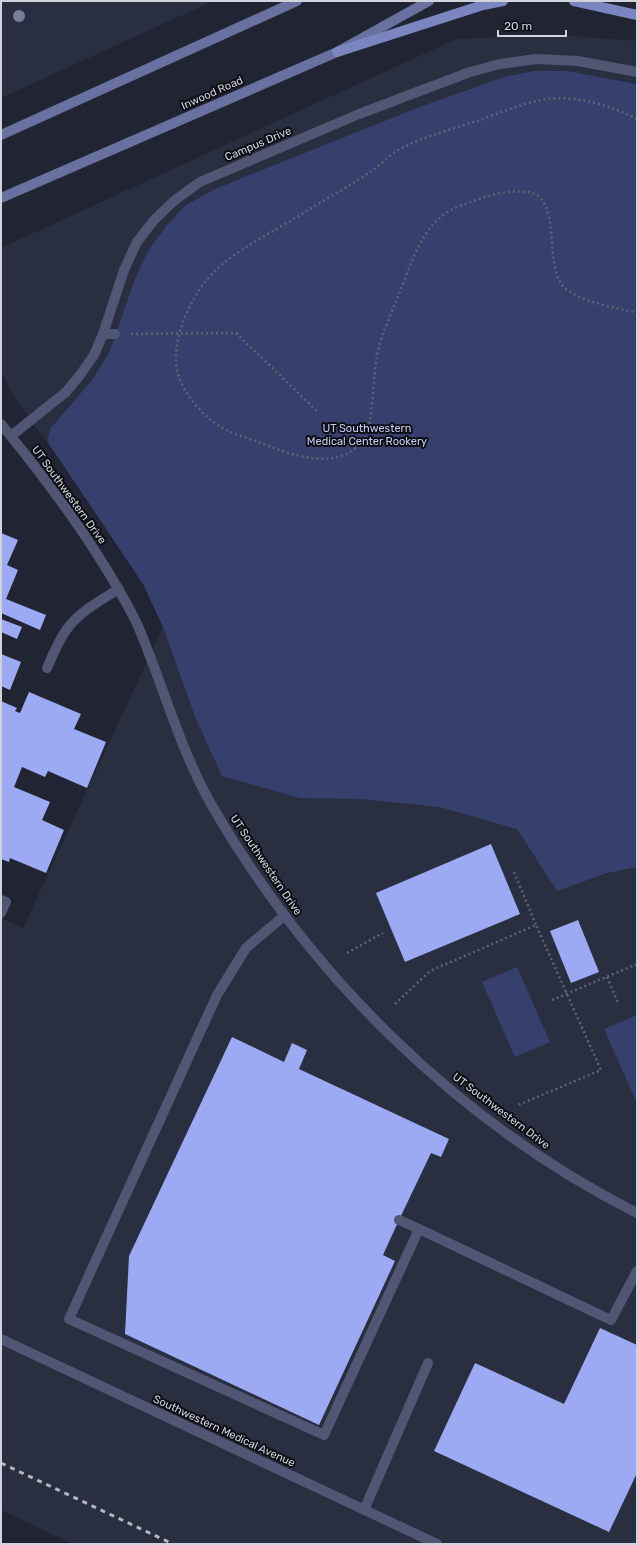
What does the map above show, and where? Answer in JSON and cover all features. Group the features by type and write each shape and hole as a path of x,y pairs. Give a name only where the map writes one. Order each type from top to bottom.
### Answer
{"main road":[{"path":"1,136 297,1"},
{"name":"Inwood Road","path":"1,198 337,52 429,1"},
{"path":"337,52 483,5 503,1"},
{"path":"574,1 637,15"}],"street":[{"name":"Campus Drive","path":"11,436 66,392 94,355 103,334 124,270 137,242 154,220 175,200 200,182 359,114 470,72 500,64 536,59 578,61 637,72"},
{"path":"103,334 115,334"},
{"name":"UT Southwestern Drive","path":"1,424 80,527 119,589 137,625 185,752 211,804 284,916 376,1022 469,1105 521,1143 577,1180 637,1213"},
{"path":"47,668 58,643 67,628 81,615 119,589"},
{"path":"1,900 6,902 1,913"},
{"path":"284,916 246,948 217,995 69,1319 324,1435 420,1229"},
{"path":"398,1220 420,1229 611,1320 637,1271"},
{"name":"Southwestern Medical Avenue","path":"1,1339 437,1544"},
{"path":"364,1510 428,1363"}],"path":[{"path":"637,119 620,111 586,102 551,98 514,108 401,149 372,170 218,268 192,301 180,334 177,352 178,371 192,400 207,417 223,429 280,450 307,458 326,460 344,455 353,450 366,437 369,428 377,352 425,234 438,220 451,210 498,192 532,192 542,200 549,214 553,267 563,286 580,297 637,313"},
{"path":"115,334 236,333 318,412"},
{"path":"514,872 600,1070 516,1106"},
{"path":"395,1004 430,971 536,925"},
{"path":"347,953 383,933"},
{"path":"552,1000 637,964"},
{"path":"607,977 618,1003"}],"shaded area":[{"path":"1,1 213,1 1,98"},
{"path":"554,35 637,41 637,1544 72,1544 1,1510 1,918 23,928 163,627 143,584 92,505 15,398 1,372 1,248 456,39"}],"green space":[{"name":"UT Southwestern Medical Center Rookery","path":"535,71 567,71 637,84 637,867 607,873 557,891 517,829 440,807 360,799 300,798 222,776 196,719 163,627 143,584 49,444 48,438 50,429 93,379 109,353 135,279 148,251 167,225 185,206 215,189 417,108 504,77"},
{"path":"517,967 550,1042 515,1057 482,982"},
{"path":"637,1015 637,1103 604,1029"}],"building":[{"path":"1,533 18,540 7,565 18,570 6,599 46,615 40,630 1,613"},
{"path":"1,619 22,627 17,639 1,632"},
{"path":"1,654 21,662 10,690 1,686"},
{"path":"29,692 81,714 74,729 106,742 87,788 48,771 45,777 22,767 14,787 50,802 42,820 64,830 46,873 10,858 9,862 1,859 1,701 17,708 15,711 20,713"},
{"path":"491,844 520,914 405,962 376,893"},
{"path":"578,920 599,972 571,983 550,931"},
{"path":"232,1037 284,1062 292,1043 307,1050 299,1069 449,1139 441,1157 431,1153 383,1255 395,1261 319,1425 125,1334 129,1256"},
{"path":"600,1328 637,1345 637,1473 609,1532 434,1451 475,1363 564,1404"}],"railway":[{"path":"1,1463 173,1544"}]}
